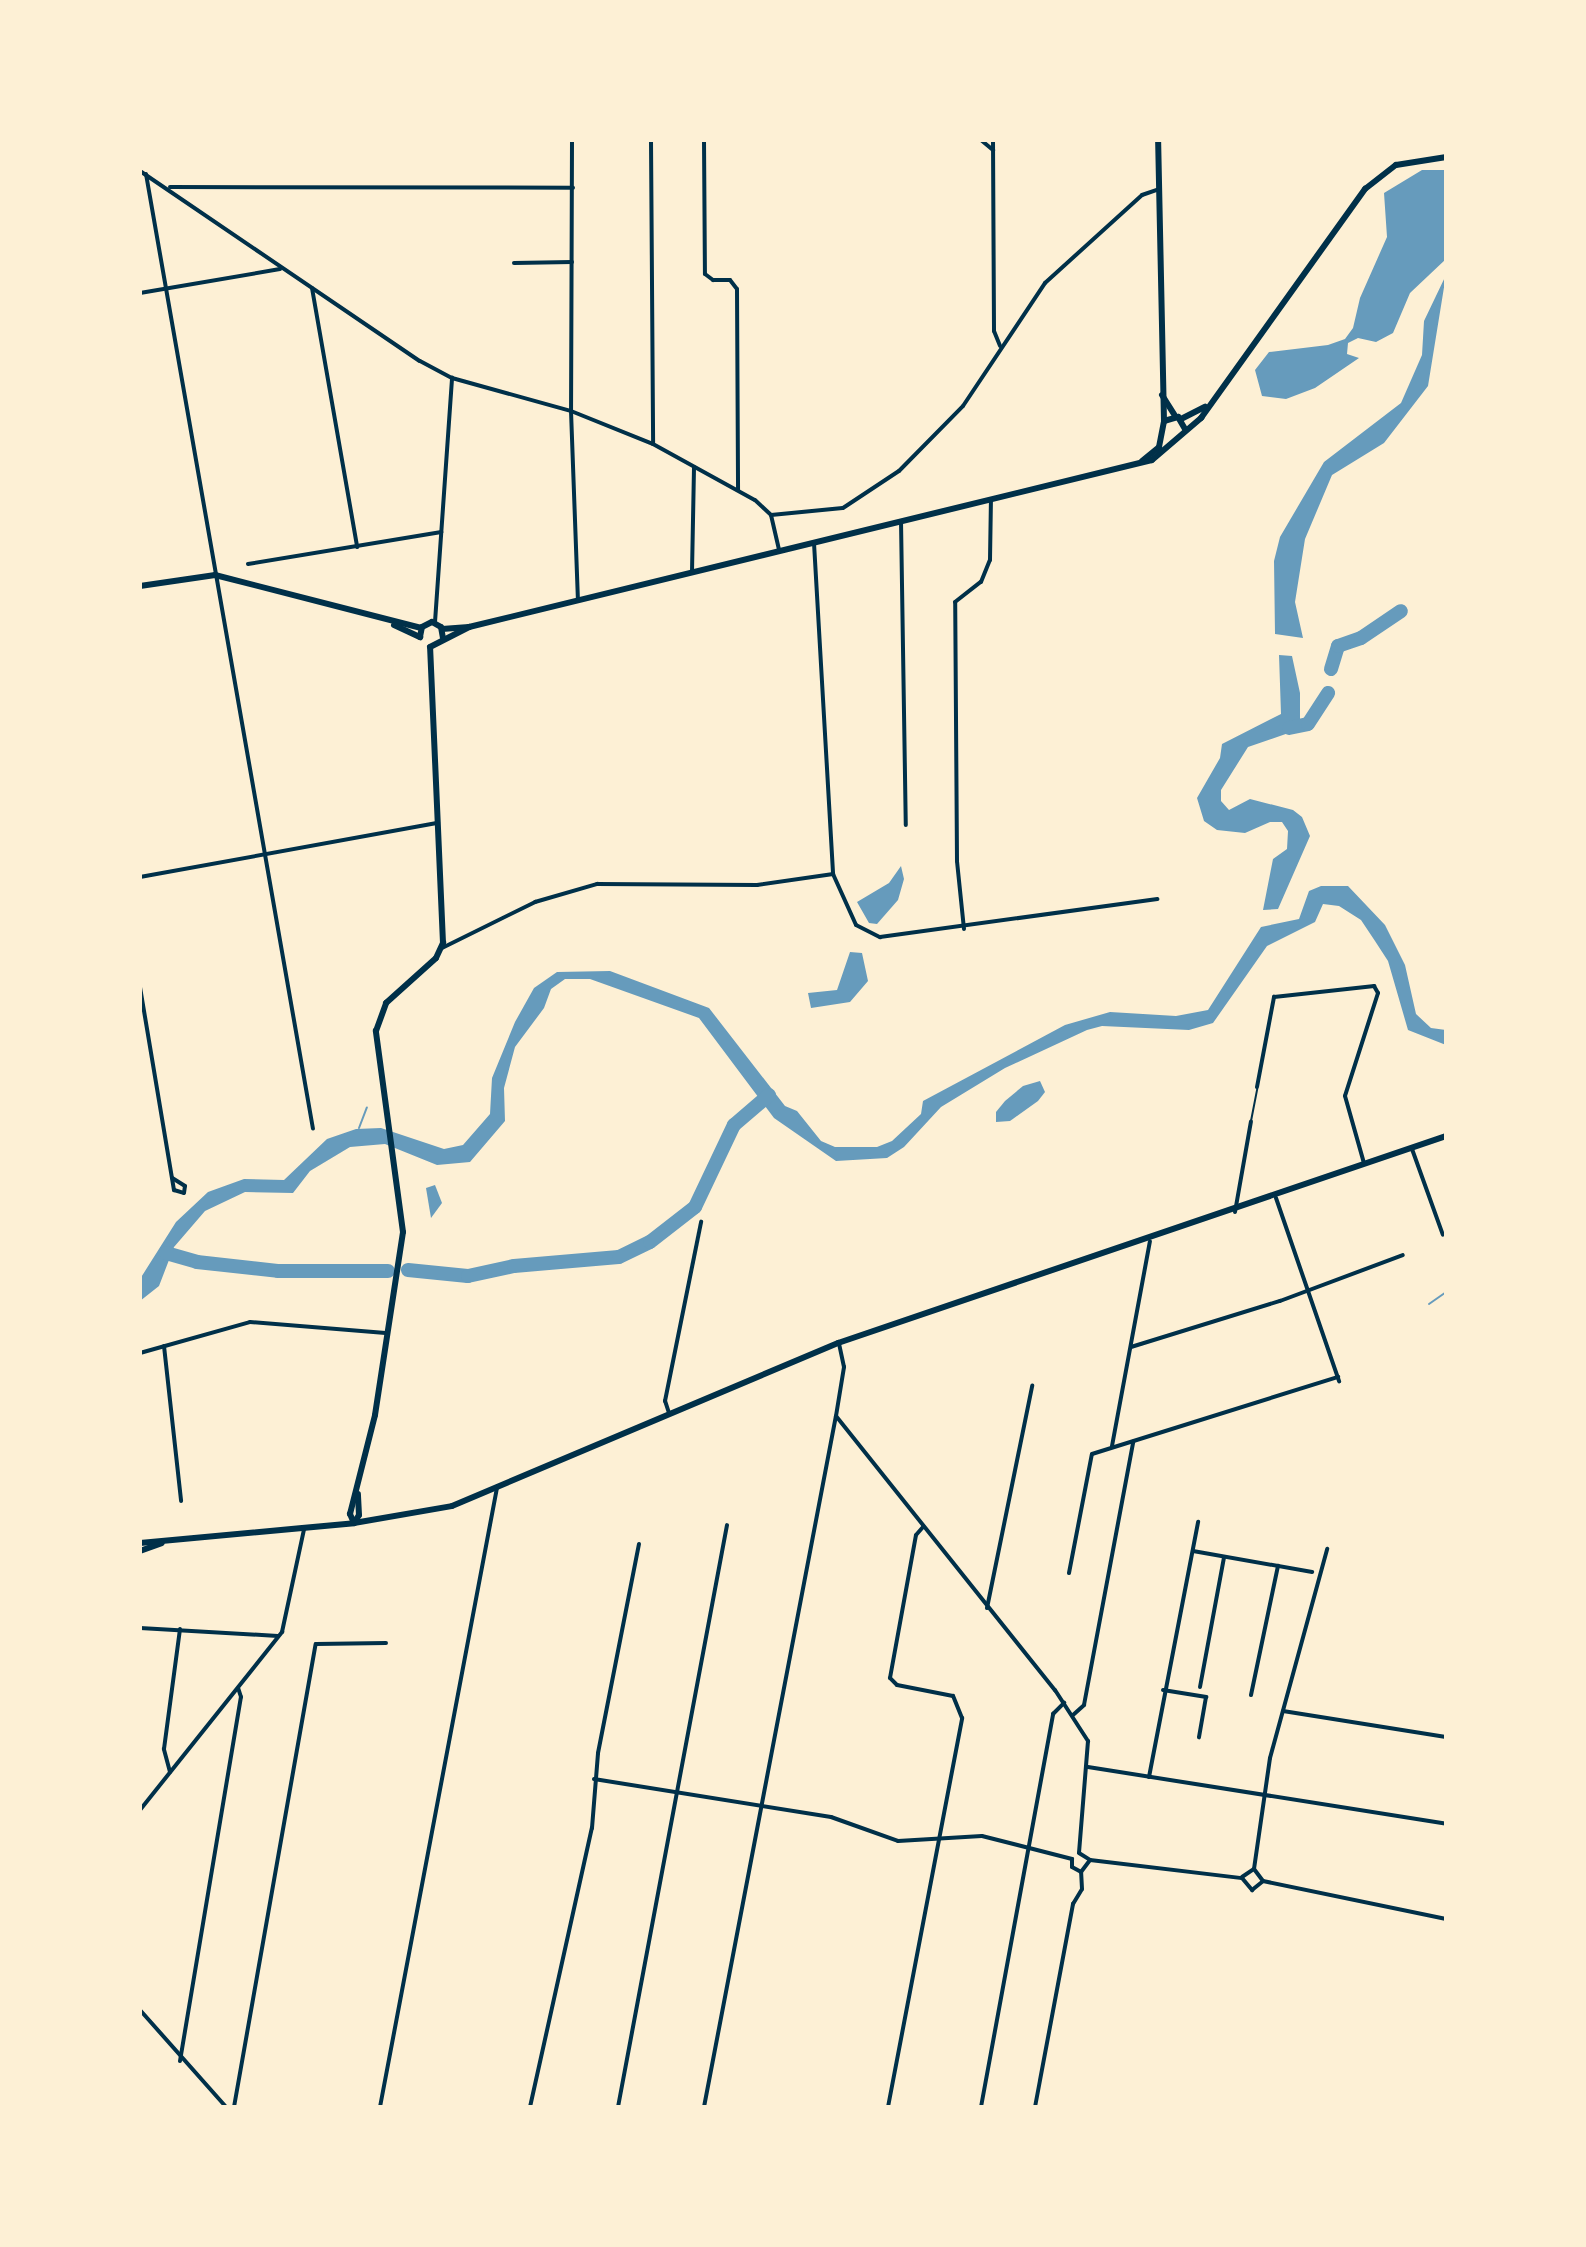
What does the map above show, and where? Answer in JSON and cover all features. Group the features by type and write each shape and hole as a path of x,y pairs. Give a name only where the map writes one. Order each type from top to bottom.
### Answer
{"street":[{"path":"572,140 571,411 578,601"},
{"path":"651,140 653,444"},
{"path":"704,140 705,274 710,279 730,280 737,289 738,490"},
{"path":"981,140 993,150"},
{"path":"993,140 994,331 1000,346"},
{"path":"1142,461 1157,450 1164,421 1158,140"},
{"path":"442,629 469,627 578,601 1160,455 1205,407 1365,189 1396,165 1446,157"},
{"path":"143,172 282,268 452,378 571,411 653,444 738,490 771,515 779,551"},
{"path":"143,172 313,1129"},
{"path":"167,187 573,188"},
{"path":"771,515 843,508 877,488 963,406 1000,346 1045,283 1142,195 1159,189"},
{"path":"514,263 573,262"},
{"path":"140,293 282,268"},
{"path":"312,288 357,547"},
{"path":"443,638 442,629 435,622 452,378"},
{"path":"1162,395 1185,429"},
{"path":"1164,421 1205,407"},
{"path":"1163,434 1175,440"},
{"path":"692,572 694,466"},
{"path":"964,929 957,861 955,602 981,582 990,560 991,499"},
{"path":"901,521 906,825"},
{"path":"248,564 441,532"},
{"path":"814,543 833,874 851,918 869,936 964,929 1157,899"},
{"path":"140,586 215,575 393,625 420,637 430,647 440,823 442,948"},
{"path":"393,625 421,628 435,622"},
{"path":"430,647 469,627"},
{"path":"420,637 421,628"},
{"path":"140,877 440,823"},
{"path":"354,1523 350,1514 358,1494 389,1333 402,1237 395,1163 376,1044 380,1014 442,948 574,887 770,885 833,874"},
{"path":"140,987 172,1178"},
{"path":"1257,1087 1274,997 1376,987 1345,1096 1365,1166"},
{"path":"1235,1212 1251,1121"},
{"path":"140,1543 304,1529 430,1511 497,1488 838,1343 1150,1241 1446,1136"},
{"path":"1412,1149 1443,1235"},
{"path":"1069,1573 1092,1454 1338,1379 1276,1198"},
{"path":"669,1413 665,1401 701,1222"},
{"path":"1112,1448 1150,1241"},
{"path":"1131,1347 1309,1292 1403,1255"},
{"path":"140,1353 250,1322 389,1333"},
{"path":"704,2107 836,1416 844,1367 838,1343"},
{"path":"164,1346 181,1501"},
{"path":"987,1608 1032,1386"},
{"path":"836,1416 1073,1715 1089,1744 1077,1829 1079,1853"},
{"path":"1073,1715 1084,1705 1133,1442"},
{"path":"380,2107 497,1488"},
{"path":"1149,1777 1163,1690 1198,1522"},
{"path":"618,2107 727,1525"},
{"path":"888,2107 962,1712 953,1696 897,1685 890,1675 916,1535 923,1527"},
{"path":"140,1810 278,1636 297,1581 304,1529"},
{"path":"140,1551 162,1543"},
{"path":"530,2107 592,1828 594,1779 639,1544"},
{"path":"1327,1549 1283,1711 1264,1795 1254,1869 1263,1881 1446,1919"},
{"path":"1193,1551 1312,1572"},
{"path":"1200,1687 1224,1557"},
{"path":"1251,1695 1278,1566"},
{"path":"140,1628 278,1636"},
{"path":"170,1772 164,1749 180,1629"},
{"path":"234,2107 316,1644 386,1643"},
{"path":"180,2061 241,1696 238,1688"},
{"path":"1163,1690 1206,1697 1199,1737"},
{"path":"981,2107 1053,1714 1064,1703"},
{"path":"1283,1711 1446,1737"},
{"path":"1088,1767 1446,1824"},
{"path":"594,1779 831,1817 898,1841 939,1842 982,1836 1072,1859"},
{"path":"1079,1853 1072,1859 1072,1867 1081,1872"},
{"path":"1079,1853 1090,1860 1242,1878 1252,1890 1263,1881"},
{"path":"1035,2107 1073,1904 1082,1889 1081,1872 1090,1860"},
{"path":"1242,1878 1254,1869"},
{"path":"140,2010 180,2061 226,2107"}],"lane":[{"path":"1251,1121 1257,1087"}],"water":[{"path":"1422,170 1446,170 1446,259 1410,293 1393,333 1376,342 1358,338 1348,343 1347,354 1359,358 1315,388 1286,399 1262,396 1255,370 1269,352 1328,345 1345,339 1353,328 1360,298 1387,237 1384,193"},
{"path":"1446,275 1428,386 1384,443 1332,475 1305,539 1295,602 1303,638 1275,634 1274,561 1280,537 1324,462 1401,403 1422,355 1424,321"},
{"path":"1279,655 1292,656 1300,693 1300,729 1248,747 1221,790 1221,801 1229,810 1250,799 1293,810 1302,817 1310,836 1278,909 1263,910 1273,859 1287,849 1288,831 1282,822 1270,822 1245,833 1217,830 1204,821 1197,798 1220,758 1222,744 1281,714"},
{"path":"901,866 904,879 898,900 877,924 869,923 857,902 889,883"},
{"path":"1321,886 1348,886 1385,925 1405,965 1416,1014 1431,1028 1446,1030 1446,1045 1408,1030 1388,961 1361,920 1339,906 1323,904 1315,922 1267,946 1213,1023 1189,1030 1102,1026 1087,1030 1005,1068 941,1107 904,1147 887,1158 836,1161 774,1118 699,1018 590,979 565,979 551,989 544,1008 515,1047 504,1088 505,1121 470,1162 437,1165 385,1144 350,1147 310,1171 293,1193 245,1192 205,1211 174,1247 159,1286 140,1301 140,1279 176,1222 208,1192 244,1179 284,1180 327,1139 356,1129 381,1128 444,1149 463,1145 490,1114 492,1078 515,1022 534,988 557,972 610,971 709,1008 785,1106 797,1111 821,1141 835,1147 877,1147 892,1141 921,1114 923,1101 1065,1025 1110,1012 1176,1016 1208,1010 1261,927 1299,919 1309,891"},
{"path":"850,952 862,953 868,981 850,1002 811,1008 808,993 837,990"},
{"path":"1040,1081 1045,1092 1038,1101 1010,1121 996,1122 996,1112 1005,1101 1023,1086"},
{"path":"435,1185 442,1203 431,1218 426,1188"}],"waterway":[{"path":"1331,669 1338,646 1361,638 1401,611"},
{"path":"1289,728 1308,724 1328,693"},
{"path":"408,1270 468,1276 514,1266 619,1257 650,1242 695,1207 734,1125 769,1095"},
{"path":"359,1128 367,1107"},
{"path":"166,1253 197,1262 278,1271 388,1271"},
{"path":"1429,1304 1446,1292"}]}
